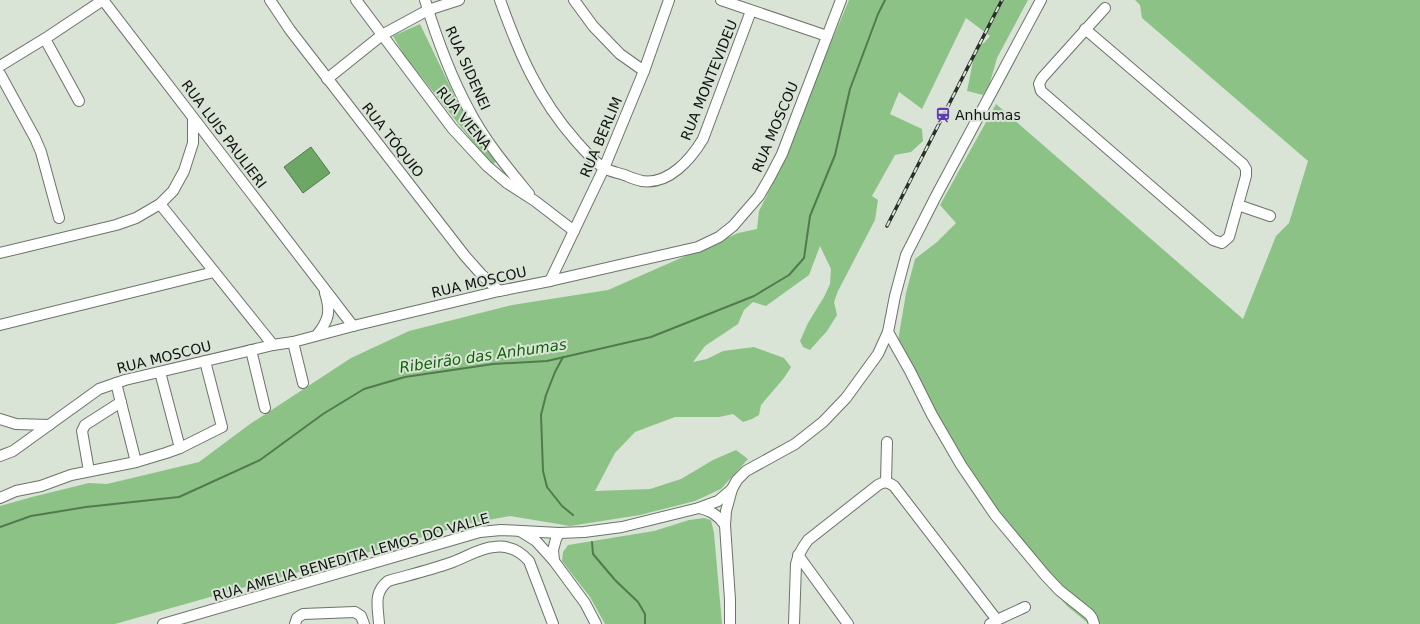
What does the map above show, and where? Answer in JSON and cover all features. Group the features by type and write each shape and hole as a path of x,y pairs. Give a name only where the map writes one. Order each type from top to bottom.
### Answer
{"street":[{"path":"0,66 103,0"},
{"name":"RUA LUIS PAULIERI","path":"103,0 353,326"},
{"name":"RUA TÓQUIO","path":"270,0 290,30 465,256 481,274 500,291"},
{"name":"RUA VIENA","path":"356,0 452,128 487,166 494,172 511,180 535,201 574,231"},
{"name":"RUA SIDENEI","path":"425,0 449,67 468,110 495,152 504,163 511,180"},
{"path":"327,78 382,34 428,10 459,0"},
{"path":"500,0 515,42 540,92 565,128 585,151 604,168"},
{"path":"574,0 593,26 620,54 644,72"},
{"name":"RUA BERLIM","path":"550,281 604,168 644,72 670,0"},
{"path":"721,0 827,36"},
{"name":"RUA MOSCOU","path":"0,456 13,451 98,390 116,383 251,350 293,342 500,291 698,247 719,237 733,226 760,196 782,154 841,0"},
{"path":"730,624 730,600 725,525 726,511 732,489 737,480 746,471 795,444 827,417 846,398 878,354 888,332 895,296 906,255 943,182 1041,0"},
{"path":"1085,29 1243,164 1246,169 1246,176 1229,237 1222,243 1213,240 1041,91 1039,84 1042,78 1085,29 1105,8"},
{"name":"RUA MONTEVIDEU","path":"604,168 642,181 662,178 684,165 703,139 751,11"},
{"path":"44,39 79,101"},
{"path":"0,74 41,152 59,218"},
{"path":"0,253 116,225 136,218 160,204 173,191 184,171 193,143 194,118"},
{"path":"494,172 504,163"},
{"path":"160,204 273,345"},
{"path":"1238,205 1270,216"},
{"path":"0,324 214,272"},
{"name":"RUA LUIS PAULIERI","path":"318,335 325,325 328,317 328,303 322,286"},
{"path":"888,332 961,466 994,515 1045,576 1059,590 1089,614 1094,624"},
{"path":"293,342 303,383"},
{"path":"251,350 265,408"},
{"path":"0,498 16,491 41,486 71,475 136,462 180,448 222,427 205,361"},
{"path":"160,372 180,448"},
{"path":"116,383 136,462"},
{"path":"90,471 82,431 85,425 121,402"},
{"path":"0,419 16,424 49,425"},
{"path":"886,482 887,442"},
{"path":"794,624 795,574 798,555 808,540 878,485 886,482 894,486 993,622 1025,607"},
{"name":"RUA AMELIA BENEDITA LEMOS DO VALLE","path":"163,624 480,532 518,530 559,533 584,532 622,527 699,508 718,501 732,489"},
{"path":"699,508 711,512 721,519 725,525"},
{"path":"518,530 536,541 546,550 585,603 596,624"},
{"path":"554,561 553,550 559,533"},
{"path":"379,624 378,594 381,587 388,581 451,562 493,546 512,548 523,554 529,561 553,624"},
{"path":"798,555 848,624"},
{"path":"295,624 297,618 303,614 355,612 361,616 364,624"}],"shaded area":[{"path":"849,0 1028,0 997,58 989,86 983,95 967,91 976,46 984,43 990,36 966,18 922,109 899,92 890,114 922,129 923,141 911,152 895,155 872,196 878,200 875,220 838,291 834,302 837,315 827,331 810,350 803,347 800,341 808,323 830,284 831,269 820,246 809,275 766,306 753,302 744,310 738,324 705,346 693,362 707,359 723,351 754,347 784,358 791,367 784,378 761,405 759,415 743,422 733,414 719,417 675,417 635,432 615,453 595,491 650,489 681,479 713,460 736,450 748,459 721,489 695,501 640,515 570,526 510,516 472,523 115,624 0,624 0,506 89,483 107,484 199,462 250,424 351,358 409,331 512,305 608,290 738,233 757,229 759,211 790,149 827,52"},
{"path":"1135,0 1420,0 1420,624 1089,624 1067,606 989,515 967,484 897,358 898,341 906,293 915,259 937,242 956,223 940,205 996,104 1243,319 1276,236 1289,223 1308,161 1142,18 1140,5"},
{"path":"420,24 458,103 497,161 491,165 404,55 393,36"},
{"path":"311,147 330,173 303,193 284,167"},
{"path":"704,518 711,520 714,533 722,624 605,624 590,597 562,561 563,552 568,545 654,531 689,520"}],"waterway":[{"name":"Ribeirão das Anhumas","path":"0,527 31,516 86,507 179,497 260,460 323,414 364,389 405,377 493,364 547,361 651,337 754,296 789,275 804,258 810,216 835,155 850,89 878,14 885,0"},
{"path":"563,357 546,395 541,415 543,471 547,487 562,506 573,515"},
{"path":"592,542 593,554 615,580 638,602 645,614 645,624"}],"railway":[{"path":"887,226 1002,0"}],"place":[{"name":"Anhumas","path":"943,115"}]}
